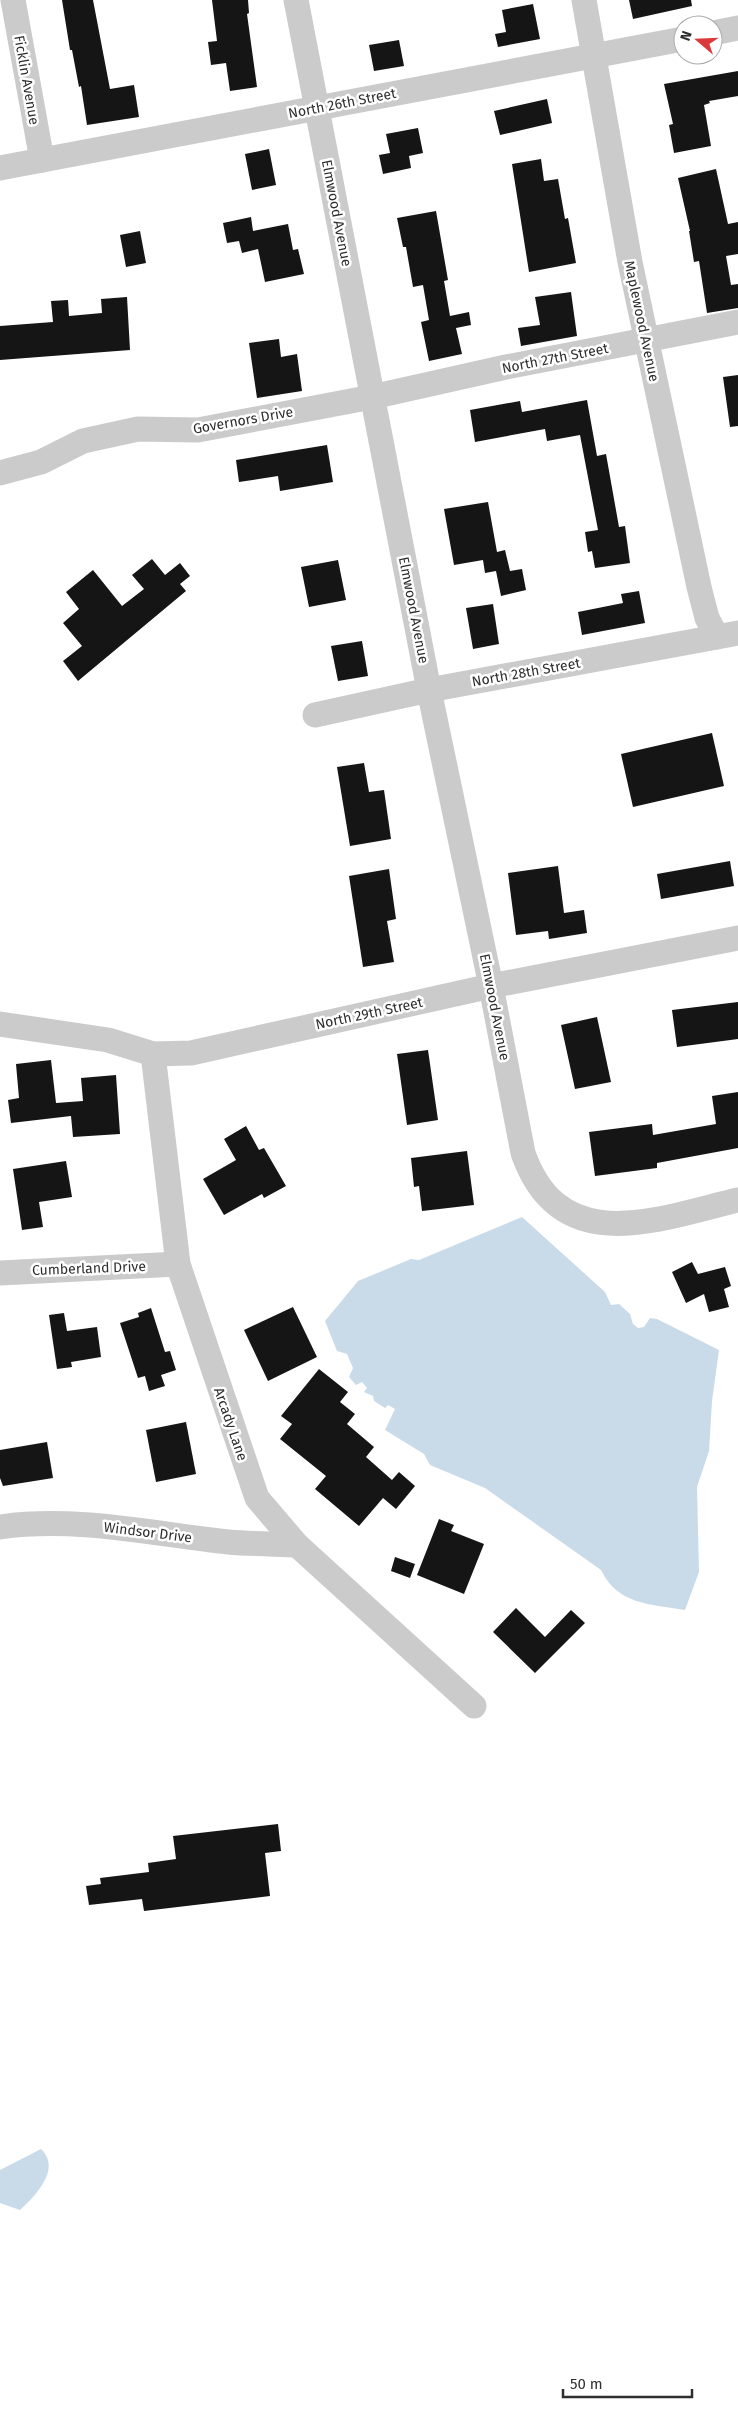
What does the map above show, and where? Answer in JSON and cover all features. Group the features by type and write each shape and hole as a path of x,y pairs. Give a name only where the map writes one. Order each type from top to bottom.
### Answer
{"street":[{"name":"Ficklin Avenue","path":"13,0 42,160"},
{"name":"Elmwood Avenue","path":"296,0 429,690 491,986 522,1153 530,1173 561,1208 571,1216 600,1224 634,1224 738,1200"},
{"name":"Maplewood Avenue","path":"584,0 630,262 698,587 708,618 728,635"},
{"path":"723,31 738,28"},
{"name":"North 26th Street","path":"0,168 673,40"},
{"name":"North 27th Street","path":"372,397 506,367 738,322"},
{"name":"Governors Drive","path":"0,473 41,462 83,441 138,429 198,430 372,397"},
{"name":"North 28th Street","path":"315,715 429,690 728,635"},
{"name":"North 29th Street","path":"0,1024 108,1040 153,1054 192,1053 491,986 738,938"},
{"name":"Arcady Lane","path":"153,1054 178,1264 257,1498 297,1545 474,1706"},
{"name":"Cumberland Drive","path":"0,1273 178,1264"},
{"name":"Windsor Drive","path":"0,1527 30,1523 90,1525 230,1542 297,1545"}],"water":[{"path":"522,1217 605,1292 611,1305 619,1304 630,1314 633,1324 638,1328 644,1327 650,1318 657,1319 719,1350 712,1401 709,1451 697,1487 699,1572 685,1610 648,1604 626,1596 608,1582 601,1570 485,1488 430,1465 424,1454 385,1430 395,1409 388,1405 385,1408 374,1401 373,1396 364,1392 367,1388 362,1382 356,1385 349,1377 353,1368 347,1354 337,1351 325,1321 358,1281 411,1259 419,1260"},
{"path":"41,2149 47,2157 49,2165 48,2173 39,2190 20,2210 0,2203 0,2170"}],"building":[{"path":"62,0 93,0 110,89 134,85 139,117 87,125 81,86 79,87 72,50 70,50"},
{"path":"212,0 248,0 249,13 247,14 257,87 230,91 226,63 211,65 208,42 217,41"},
{"path":"629,0 691,0 692,6 633,19"},
{"path":"533,4 540,39 498,47 495,34 506,32 502,10"},
{"path":"399,40 404,66 374,71 369,45"},
{"path":"738,71 738,96 709,101 710,103 704,105 711,146 674,153 669,125 673,124 664,84"},
{"path":"547,99 552,123 500,135 494,111"},
{"path":"418,128 423,153 409,156 411,168 383,174 379,155 390,153 386,134"},
{"path":"269,149 276,185 252,190 245,154"},
{"path":"541,159 544,181 558,179 565,219 568,218 576,263 529,272 512,164"},
{"path":"716,169 728,224 738,222 738,254 726,256 731,285 738,284 738,308 707,313 699,261 694,262 690,231 678,178"},
{"path":"436,211 448,280 444,281 450,316 469,312 471,325 456,328 462,354 429,361 421,322 429,320 423,285 413,287 406,247 403,247 397,218"},
{"path":"251,217 253,231 288,224 293,250 298,249 304,274 265,282 258,249 242,253 239,241 227,243 223,223"},
{"path":"140,231 146,263 126,267 120,235"},
{"path":"571,292 577,336 521,346 518,328 540,325 535,297"},
{"path":"127,297 130,350 0,360 0,326 53,322 51,301 68,300 69,316 102,313 101,299"},
{"path":"279,339 281,357 297,354 302,391 257,398 249,343"},
{"path":"738,375 738,426 730,427 723,377"},
{"path":"587,400 597,456 606,454 619,527 625,526 630,563 595,568 592,551 588,552 585,532 598,530 580,435 547,441 545,429 475,442 470,410 520,401 522,412"},
{"path":"327,445 333,482 280,491 278,476 239,482 236,460"},
{"path":"488,502 497,552 505,550 510,571 522,569 526,590 501,596 496,571 485,573 483,560 454,565 444,509"},
{"path":"152,559 165,575 180,563 190,576 180,584 186,591 78,681 63,661 82,646 63,623 79,609 66,592 93,570 122,606 144,589 132,575"},
{"path":"338,560 346,600 309,607 301,567"},
{"path":"639,591 645,623 582,635 578,612 623,603 621,594"},
{"path":"493,604 499,644 473,649 466,608"},
{"path":"362,641 368,676 338,681 331,646"},
{"path":"712,733 724,786 633,807 621,754"},
{"path":"364,763 369,792 384,790 391,839 350,846 337,767"},
{"path":"730,861 734,886 661,899 657,874"},
{"path":"558,866 564,913 584,910 587,933 549,939 548,931 516,935 508,873"},
{"path":"389,869 396,919 387,921 394,962 363,967 349,876"},
{"path":"738,1002 738,1039 677,1047 672,1010"},
{"path":"597,1017 611,1082 575,1089 561,1025"},
{"path":"428,1050 438,1120 407,1125 397,1054"},
{"path":"51,1060 56,1103 83,1101 81,1078 116,1075 120,1134 73,1137 71,1116 11,1123 8,1100 19,1098 16,1064"},
{"path":"738,1092 738,1148 657,1163 657,1168 595,1176 589,1132 652,1124 653,1135 716,1124 712,1096"},
{"path":"246,1126 259,1150 264,1148 286,1186 264,1198 262,1194 224,1215 203,1179 236,1160 224,1139"},
{"path":"467,1151 474,1205 422,1211 419,1186 414,1187 411,1158"},
{"path":"66,1161 72,1197 39,1202 43,1227 22,1230 13,1169"},
{"path":"692,1262 698,1274 725,1267 731,1286 724,1289 729,1307 709,1312 704,1294 686,1303 672,1272"},
{"path":"293,1307 317,1357 268,1381 244,1330"},
{"path":"151,1308 165,1352 170,1351 176,1370 161,1375 165,1386 149,1391 145,1376 138,1378 120,1323 139,1317 138,1313"},
{"path":"64,1313 67,1331 97,1327 101,1357 71,1362 72,1367 57,1369 49,1315"},
{"path":"319,1369 348,1392 340,1402 355,1414 347,1424 374,1447 366,1457 392,1480 399,1472 415,1486 396,1509 383,1498 359,1526 315,1489 326,1476 280,1439 292,1424 281,1416"},
{"path":"186,1422 196,1474 156,1482 146,1430"},
{"path":"47,1442 53,1478 3,1486 0,1478 0,1450"},
{"path":"439,1519 454,1525 451,1531 484,1544 464,1594 417,1575"},
{"path":"395,1557 415,1564 410,1578 391,1571"},
{"path":"516,1608 545,1637 571,1610 585,1623 535,1673 493,1632"},
{"path":"278,1824 281,1851 265,1853 270,1896 144,1911 142,1899 89,1905 86,1886 101,1884 100,1878 149,1872 148,1863 176,1859 173,1836"}]}
